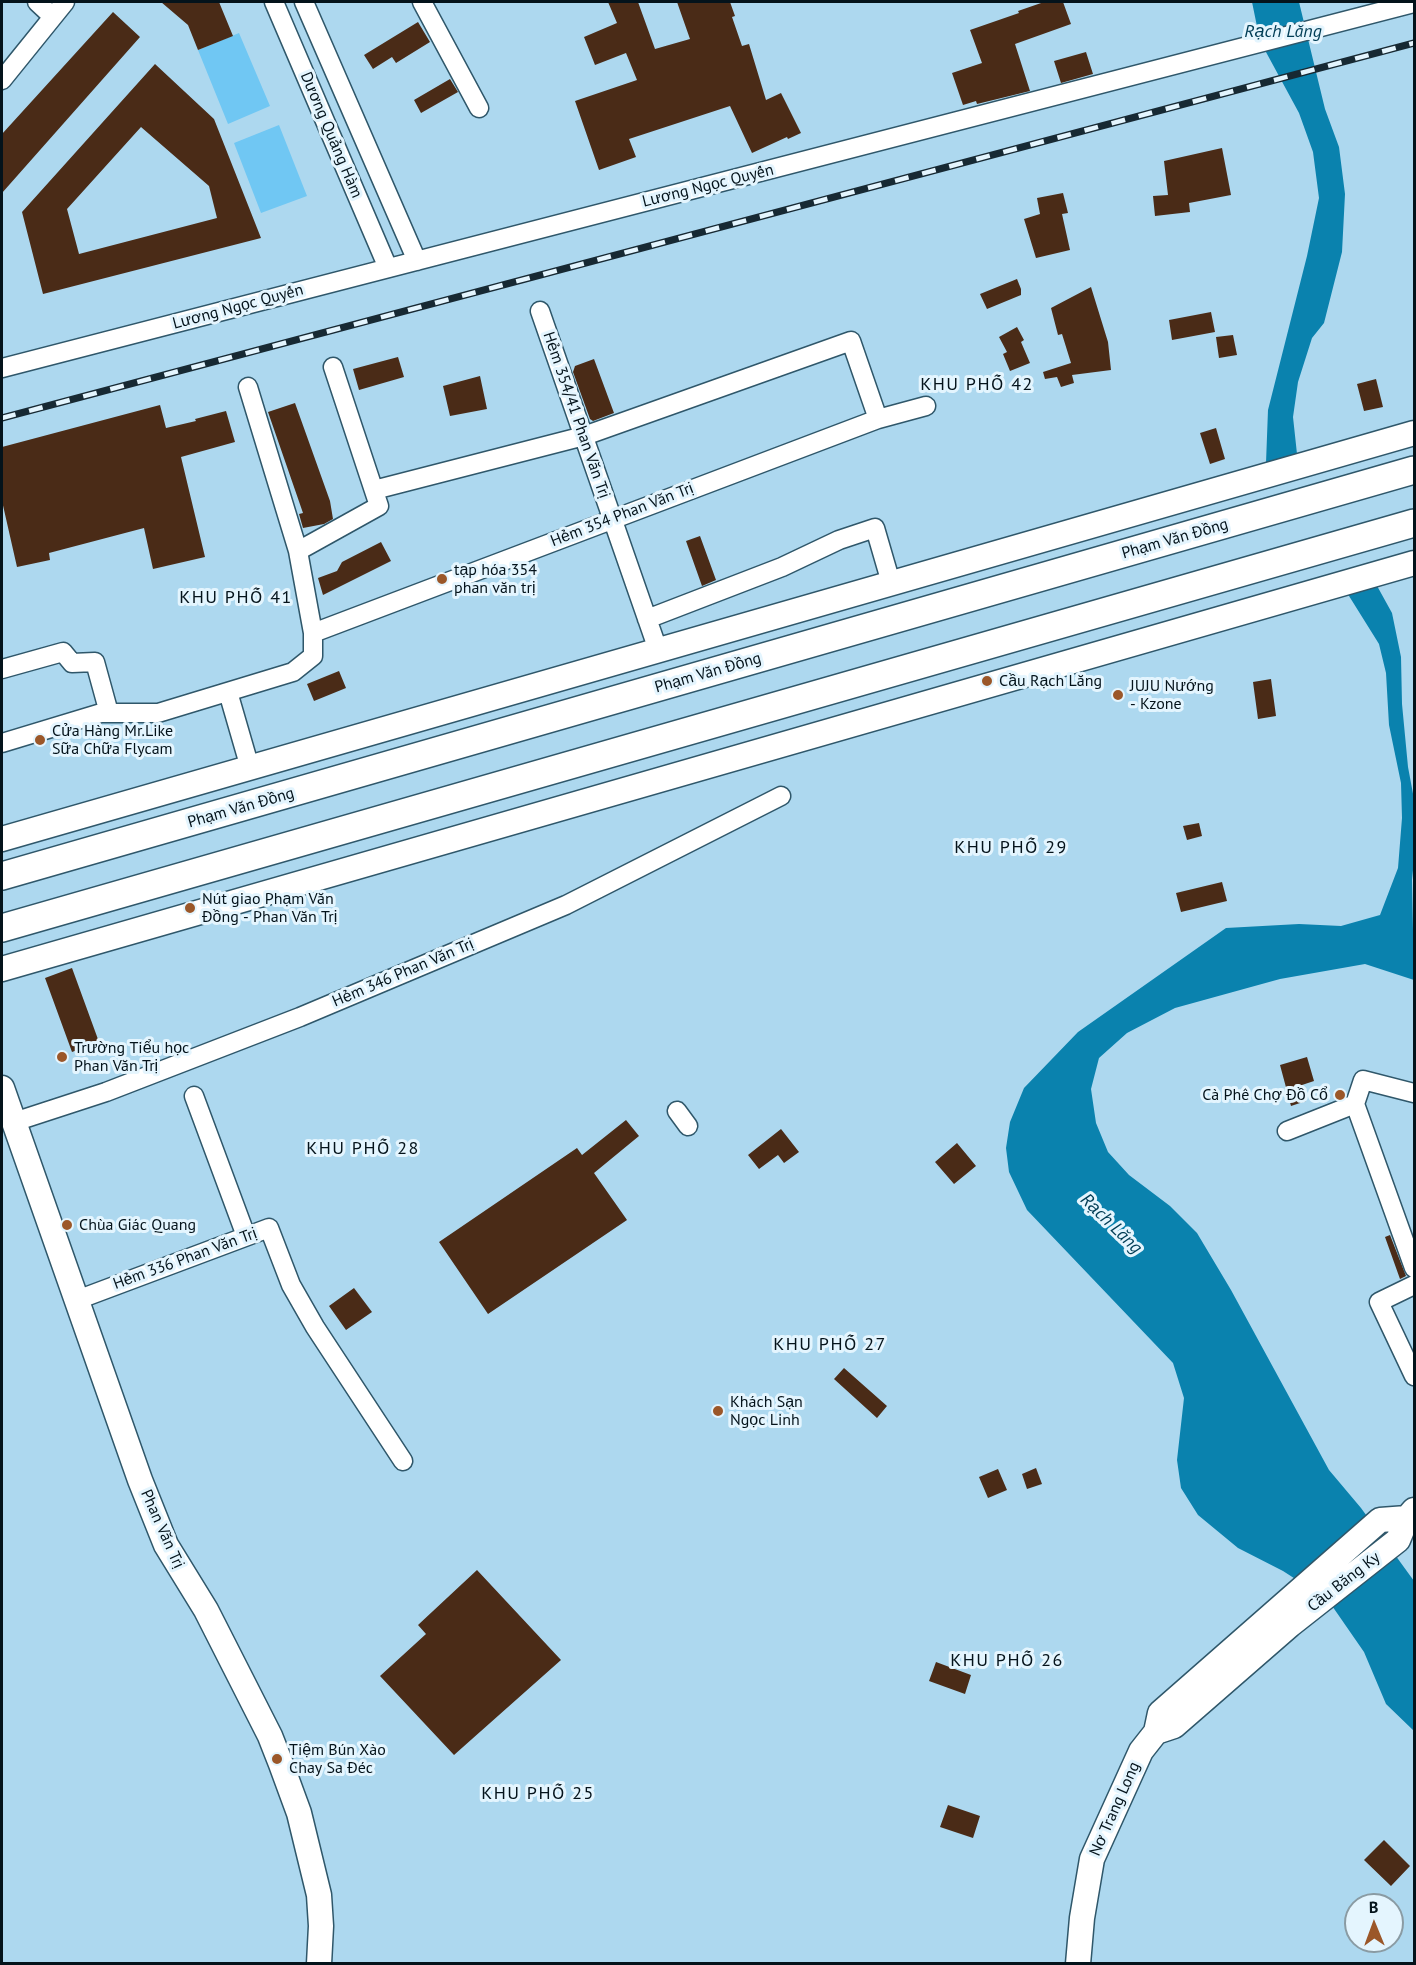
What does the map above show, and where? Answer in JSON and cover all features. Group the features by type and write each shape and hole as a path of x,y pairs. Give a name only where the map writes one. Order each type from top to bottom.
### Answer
{"highway":[{"name":"Phạm Văn Đồng","path":"2,876 1414,470"},
{"path":"2,928 1414,523"}],"main road":[{"path":"2,839 1414,433"},
{"path":"2,969 1414,563"},
{"path":"891,583 898,618"},
{"path":"196,783 208,817"},
{"name":"Phan Văn Trị","path":"2,1088 140,1479 166,1545 206,1610 270,1736 299,1813 319,1894 321,1926 319,1964"},
{"name":"Cầu Băng Ky","path":"1285,1616 1380,1520 1407,1523"},
{"name":"Cầu Băng Ky","path":"1285,1616 1407,1523"},
{"name":"Nơ Trang Long","path":"1078,1964 1082,1918 1092,1859 1140,1751 1156,1732 1160,1713 1177,1696 1285,1616"}],"street":[{"path":"37,2 52,16"},
{"path":"2,80 65,2"},
{"name":"Dương Quảng Hàm","path":"274,2 388,268"},
{"name":"Dương Quảng Hàm","path":"304,2 417,261"},
{"path":"422,2 479,108"},
{"name":"Lương Ngọc Quyến","path":"2,368 1414,3"},
{"name":"Hẻm 354/41 Phan Văn Trị","path":"540,311 658,650"},
{"path":"374,490 584,436 851,341 878,419"},
{"path":"298,551 379,506 333,366"},
{"path":"2,739 101,712 158,713 292,672 313,656 313,633 298,551 248,387"},
{"name":"Hẻm 354 Phan Văn Trị","path":"313,633 878,419 926,406"},
{"path":"647,620 782,567 839,540 874,528 891,583"},
{"path":"2,669 63,652 72,663 95,662 109,713"},
{"path":"228,692 250,768"},
{"name":"Hẻm 346 Phan Văn Trị","path":"14,1122 106,1092 300,1017 566,905 781,796"},
{"path":"1414,1093 1363,1080 1355,1104 1414,1268"},
{"path":"194,1096 246,1236"},
{"path":"1287,1131 1355,1104"},
{"name":"Hẻm 336 Phan Văn Trị","path":"77,1300 269,1228 291,1285 315,1327 403,1461"},
{"path":"1414,1285 1379,1302 1414,1376"}],"shaded area":[{"path":"239,33 270,106 228,124 198,50"},
{"path":"279,125 307,196 261,213 234,143"}],"water":[{"name":"Rạch Lăng","path":"1252,2 1299,2 1325,109 1339,147 1345,194 1342,252 1324,323 1312,338 1298,382 1293,417 1297,454 1392,613 1401,657 1402,704 1408,767 1414,799 1412,880 1414,980 1365,964 1280,979 1175,1008 1127,1033 1099,1058 1091,1089 1096,1123 1108,1152 1129,1175 1170,1206 1197,1233 1231,1290 1329,1470 1361,1508 1414,1581 1414,1731 1386,1704 1364,1652 1328,1600 1283,1571 1238,1548 1198,1515 1181,1488 1177,1460 1184,1398 1173,1363 1027,1210 1009,1172 1006,1148 1010,1122 1024,1088 1078,1032 1226,928 1299,924 1341,926 1380,915 1398,868 1402,818 1401,783 1389,725 1386,673 1379,644 1266,463 1268,410 1307,256 1319,198 1313,152 1299,113 1260,41"}],"pier":[{"path":"1301,455 1378,581 1344,591 1264,465"}],"building":[{"path":"161,2 219,2 233,36 198,50 188,25"},
{"path":"608,2 638,2 655,49 690,39 677,2 730,2 735,16 732,17 742,46 749,44 766,100 781,93 801,133 752,153 730,106 629,139 636,157 599,170 575,101 637,80 626,53 595,65 584,37 617,23"},
{"path":"1044,2 1063,2 1071,24 1015,44 1030,91 977,104 976,101 963,105 952,73 982,63 970,30"},
{"path":"113,12 140,37 2,193 2,134"},
{"path":"418,22 430,42 396,63 392,57 373,69 364,55"},
{"path":"1086,52 1093,74 1061,83 1054,61"},
{"path":"155,64 214,119 261,238 43,294 22,212","holes":["141,127 209,186 217,218 79,254 67,209"]},
{"path":"450,79 458,92 421,113 414,100"},
{"path":"1222,148 1231,195 1189,203 1190,212 1155,216 1153,196 1168,195 1164,161"},
{"path":"1063,193 1068,213 1062,214 1070,250 1036,258 1024,219 1040,214 1037,198"},
{"path":"1017,279 1021,295 987,309 980,294"},
{"path":"1091,287 1108,342 1111,370 1072,375 1074,383 1061,387 1057,377 1045,379 1043,372 1071,363 1062,334 1058,335 1051,308"},
{"path":"1211,312 1215,332 1172,340 1169,320"},
{"path":"1017,327 1024,340 1021,342 1030,363 1010,371 1003,354 1007,352 999,337"},
{"path":"1233,335 1237,355 1219,358 1216,337"},
{"path":"398,357 404,377 359,390 353,369"},
{"path":"594,359 614,413 593,421 590,419 573,372 575,366"},
{"path":"480,376 487,409 450,416 443,386"},
{"path":"1376,379 1383,407 1364,411 1357,384"},
{"path":"295,403 330,501 333,519 324,524 303,528 299,514 303,513 268,412"},
{"path":"160,405 166,428 226,411 235,442 181,457 205,557 153,569 144,528 49,553 50,560 17,567 2,501 2,447"},
{"path":"1216,428 1225,459 1210,464 1200,433"},
{"path":"700,536 716,580 702,586 686,541"},
{"path":"381,542 391,561 323,595 318,578 337,571 342,562"},
{"path":"339,671 346,688 314,701 307,684"},
{"path":"1271,679 1276,716 1258,719 1253,682"},
{"path":"1199,823 1202,836 1187,840 1183,826"},
{"path":"1222,882 1227,901 1181,912 1176,893"},
{"path":"72,968 99,1042 72,1052 45,978"},
{"path":"1307,1057 1314,1081 1302,1085 1306,1101 1291,1106 1280,1065"},
{"path":"626,1120 639,1136 594,1173 627,1220 488,1314 439,1242 577,1148 582,1155"},
{"path":"781,1129 799,1152 784,1163 778,1155 759,1169 748,1155"},
{"path":"957,1143 976,1166 954,1184 935,1162"},
{"path":"1390,1235 1406,1276 1400,1279 1385,1237"},
{"path":"354,1288 372,1312 346,1330 329,1306"},
{"path":"844,1368 887,1406 877,1418 834,1379"},
{"path":"1036,1468 1042,1484 1027,1489 1022,1474"},
{"path":"998,1469 1007,1490 988,1498 979,1477"},
{"path":"477,1570 561,1660 454,1755 380,1676 426,1634 418,1625"},
{"path":"936,1662 971,1675 965,1694 929,1681"},
{"path":"948,1805 980,1816 973,1838 940,1827"},
{"path":"1384,1840 1410,1866 1391,1886 1364,1860"}],"railway":[{"path":"2,418 1414,43"}],"place":[{"name":"tạp hóa 354 phan văn trị","path":"442,579"},
{"name":"Cầu Rạch Lăng","path":"987,681"},
{"name":"JUJU Nướng - Kzone","path":"1118,695"},
{"name":"Cửa Hàng Mr.Like Sữa Chữa Flycam","path":"40,740"},
{"name":"Nút giao Phạm Văn Đồng - Phan Văn Trị","path":"190,908"},
{"name":"Trường Tiểu học Phan Văn Trị","path":"62,1057"},
{"name":"Cà Phê Chợ Đồ Cổ","path":"1340,1095"},
{"name":"Chùa Giác Quang","path":"67,1225"},
{"name":"Khách Sạn Ngọc Linh","path":"718,1411"},
{"name":"Tiệm Bún Xào Chay Sa Đéc","path":"277,1759"}],"district":[{"name":"KHU PHỐ 42","path":"977,385"},
{"name":"KHU PHỐ 41","path":"236,598"},
{"name":"KHU PHỐ 29","path":"1011,848"},
{"name":"KHU PHỐ 28","path":"363,1149"},
{"name":"KHU PHỐ 27","path":"830,1345"},
{"name":"KHU PHỐ 26","path":"1007,1661"},
{"name":"KHU PHỐ 25","path":"538,1794"}]}
